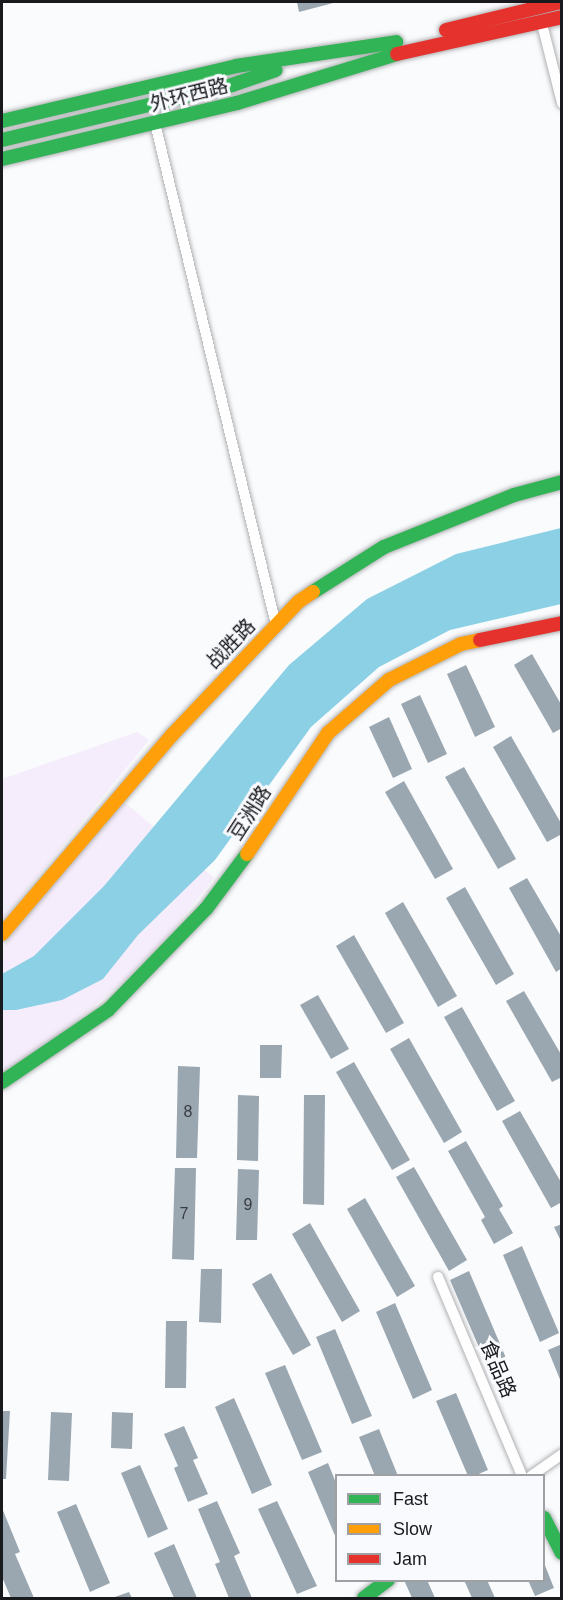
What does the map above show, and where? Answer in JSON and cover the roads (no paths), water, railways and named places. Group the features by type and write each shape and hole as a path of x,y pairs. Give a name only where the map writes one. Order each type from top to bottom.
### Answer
{"street":[{"name":"外环西路","path":"2,140 232,85 259,84 561,2"},
{"name":"外环西路","path":"2,121 236,66 382,51 561,17"},
{"path":"541,20 561,103"},
{"name":"外环西路","path":"2,159 237,103 382,51"},
{"path":"155,123 276,625"},
{"name":"战胜路","path":"2,934 172,735 298,602 384,547 514,495 561,482"},
{"name":"豆洲路","path":"2,1082 108,1010 159,960 206,909 247,854 328,733 389,680 461,644 561,623"},
{"name":"食品路","path":"438,1277 521,1474"},
{"path":"534,1474 561,1454"},
{"path":"545,1522 561,1553"},
{"path":"364,1599 387,1582"}],"water":[{"path":"561,528 561,604 450,630 379,667 311,727 215,860 138,935 103,979 62,1000 16,1010 2,1010 2,974 34,956 104,886 289,665 367,599 456,554"}]}
